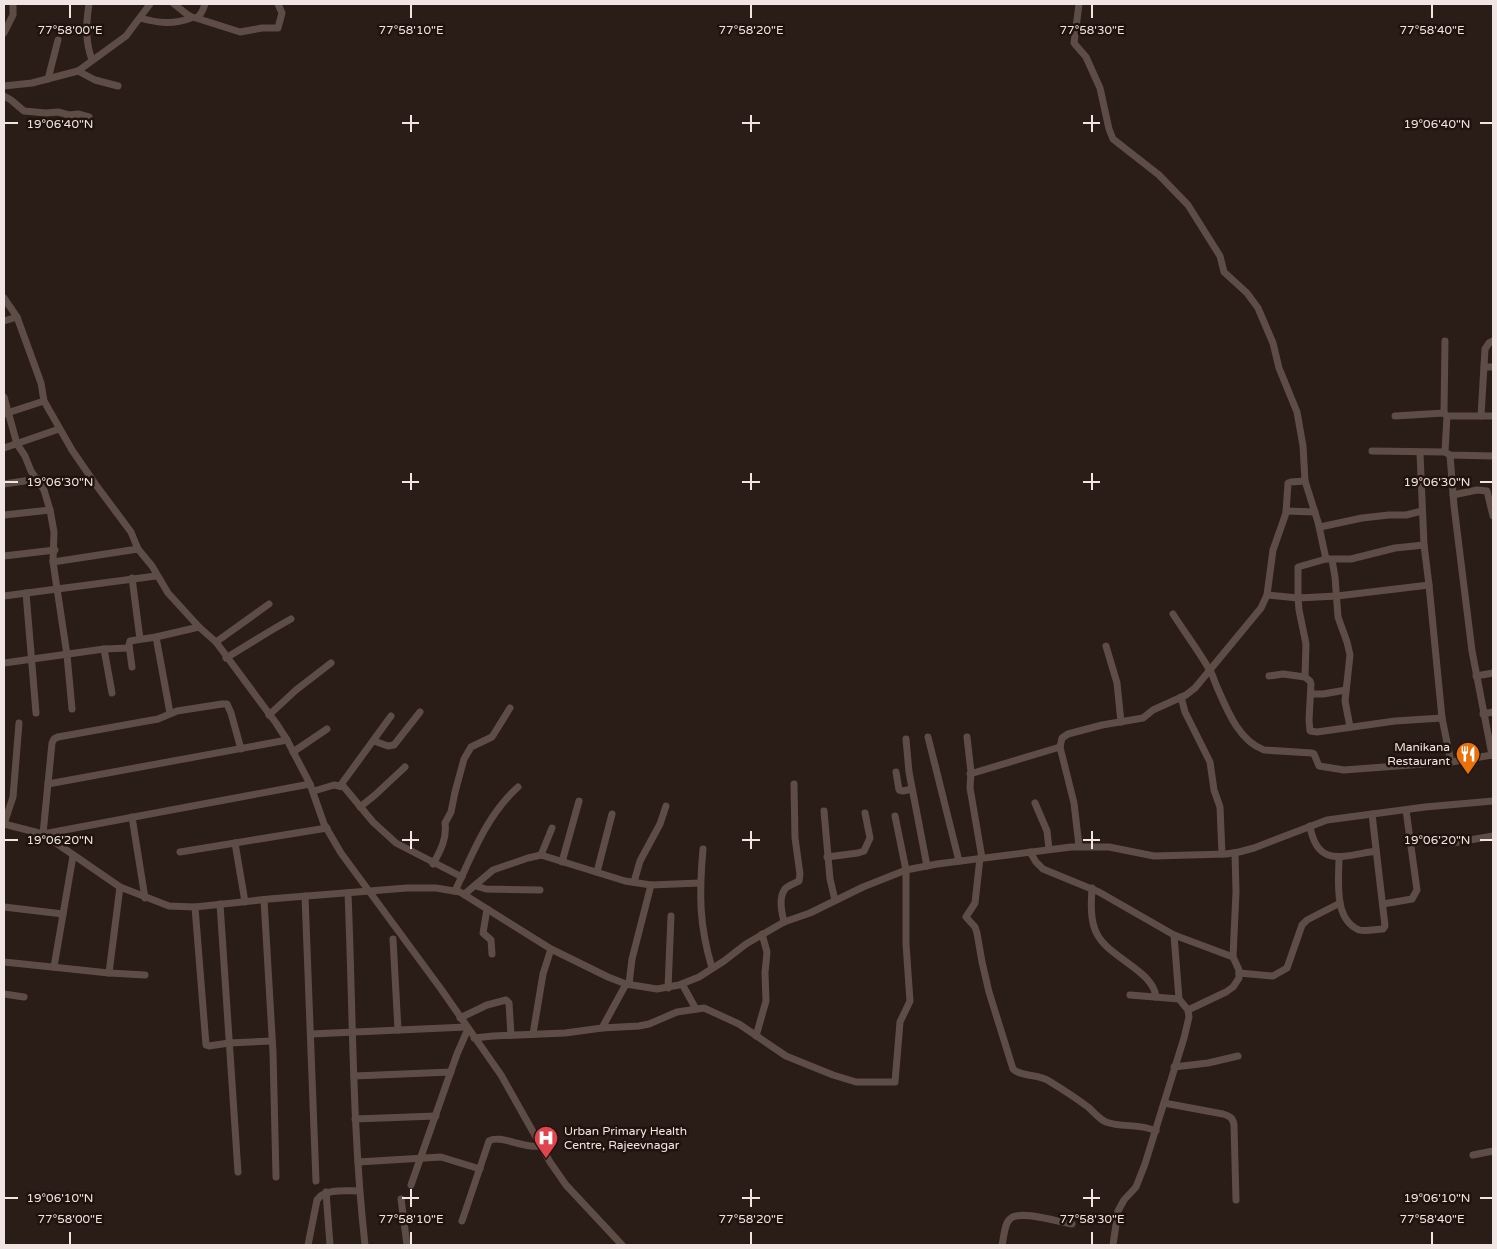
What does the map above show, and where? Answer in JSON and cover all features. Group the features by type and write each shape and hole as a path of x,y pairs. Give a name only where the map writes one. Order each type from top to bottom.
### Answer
{"street":[{"path":"4,33 12,15 13,6 22,4"},
{"path":"89,4 86,30 88,49 92,60"},
{"path":"4,86 32,83 78,71 126,36 150,4"},
{"path":"174,4 193,18 240,32 262,28 278,28 282,13 278,4"},
{"path":"140,18 170,23 182,22 202,14 205,4"},
{"path":"1079,4 1074,44 1086,57 1100,88 1110,134 1116,143 1152,170 1188,205 1220,256 1224,272 1247,293 1258,308 1273,343 1279,368 1297,412 1303,446 1305,481 1329,560 1337,596 1338,617 1348,642 1350,655 1345,701 1350,727"},
{"path":"48,79 58,40"},
{"path":"78,71 95,80 118,86"},
{"path":"4,96 24,111 58,112 89,117"},
{"path":"4,298 17,317 41,383 44,401 59,429 96,485 131,532 138,549 168,593 199,627 216,642 287,740 314,791 327,828 341,853 368,892 391,920 512,1093 541,1146 566,1185 622,1245"},
{"path":"4,321 17,317"},
{"path":"1481,416 1485,349 1493,341"},
{"path":"1173,614 1210,671 1226,707 1239,730 1253,744 1264,750 1312,752 1319,766 1344,770 1451,762 1492,755 1476,676 1447,454 1445,342"},
{"path":"1484,367 1493,368"},
{"path":"4,398 6,413 17,444 25,456 31,471 44,490 50,510 54,532 55,550 53,562 67,655 72,709"},
{"path":"6,413 44,401"},
{"path":"1395,416 1445,414 1493,416"},
{"path":"4,448 59,429"},
{"path":"1372,451 1493,456"},
{"path":"1420,453 1424,545 1442,718 1451,762"},
{"path":"4,484 38,479"},
{"path":"1078,846 1074,802 1060,747 1062,738 1068,734 1102,725 1143,718 1153,710 1195,688 1260,608 1267,595 1273,550 1286,511 1288,484 1305,481"},
{"path":"1453,495 1477,490 1487,491 1493,516"},
{"path":"4,515 50,510"},
{"path":"1286,511 1315,512"},
{"path":"1320,528 1362,518 1406,515 1422,511"},
{"path":"1305,677 1306,644 1299,610 1298,567 1329,560 1366,556 1395,548 1424,545"},
{"path":"53,562 138,549"},
{"path":"4,556 55,550"},
{"path":"4,596 156,576"},
{"path":"132,578 140,638"},
{"path":"1267,595 1298,598 1337,596 1429,585"},
{"path":"26,593 36,713"},
{"path":"216,642 269,604"},
{"path":"226,658 291,619"},
{"path":"132,667 129,648 130,641 199,627"},
{"path":"156,637 170,713"},
{"path":"1106,646 1117,683 1121,722"},
{"path":"4,663 104,649 129,648"},
{"path":"104,649 112,692"},
{"path":"270,715 296,690 331,663"},
{"path":"1476,676 1493,673"},
{"path":"1269,676 1284,674 1305,677 1310,681 1310,731 1317,732 1395,721 1442,718"},
{"path":"1311,694 1346,690"},
{"path":"1181,697 1185,712 1210,762 1214,790 1220,807 1222,854"},
{"path":"43,834 52,743 54,739 158,719 170,713 216,704 227,704 241,749"},
{"path":"433,864 444,845 446,832 444,822 451,812 464,759 471,747 492,737 510,708"},
{"path":"374,740 388,746 394,745 420,712"},
{"path":"1483,714 1493,712"},
{"path":"340,786 391,716"},
{"path":"19,723 13,797 4,824 43,834 120,887 145,898 169,906 196,907 407,888 455,890 551,948 608,977 628,984 649,988 668,988 699,977 746,944 784,922 810,913 863,886 906,870 959,861 1078,846 1109,847 1154,856 1235,853 1254,848 1327,820 1493,801"},
{"path":"293,752 327,729"},
{"path":"928,737 959,861"},
{"path":"967,737 970,793 981,858 975,903 966,917 975,927 977,933 989,992 1013,1069 1016,1072 1036,1075 1048,1080 1105,1122 1126,1126 1148,1127 1156,1130"},
{"path":"906,739 912,789 927,866"},
{"path":"48,784 287,740"},
{"path":"970,774 1060,747"},
{"path":"360,807 375,796 405,767"},
{"path":"896,772 899,790 912,789"},
{"path":"43,834 310,784"},
{"path":"784,922 781,897 783,891 799,881 800,874 795,843 794,784"},
{"path":"314,791 327,786 340,786 385,834 396,843 433,864 462,877"},
{"path":"455,890 470,856 492,816 504,798 518,787"},
{"path":"562,862 579,801"},
{"path":"1035,803 1047,831 1049,849"},
{"path":"634,882 640,861 660,824 666,806"},
{"path":"1383,904 1412,899 1417,890 1406,810"},
{"path":"824,811 827,858 835,900"},
{"path":"827,858 858,853 864,850 870,838 865,813"},
{"path":"597,872 612,814"},
{"path":"1338,857 1340,903 1343,916 1361,930 1383,929 1385,926 1383,904 1372,814"},
{"path":"474,1038 565,1033 639,1026 649,1024 677,1012 704,1008 726,1017 786,1056 833,1075 856,1082 895,1082 900,1022 910,1001 906,944 906,870 896,816"},
{"path":"132,817 145,898"},
{"path":"1310,826 1312,840 1315,845 1320,851 1330,857 1376,851"},
{"path":"180,852 327,828"},
{"path":"541,855 552,828"},
{"path":"1452,843 1493,836"},
{"path":"235,843 245,902"},
{"path":"703,849 700,883 702,929 712,968"},
{"path":"1030,852 1040,867 1092,888 1174,935 1233,957"},
{"path":"1188,1010 1226,992 1237,982 1240,973 1233,957 1236,892 1235,853"},
{"path":"465,895 493,870 541,855 597,872 651,885 700,883"},
{"path":"54,967 73,856"},
{"path":"602,1028 628,984 632,959 651,885"},
{"path":"476,886 486,889 540,890"},
{"path":"109,972 120,887"},
{"path":"1092,888 1093,920 1097,935 1121,960 1144,976 1153,986 1156,997"},
{"path":"348,893 355,1119 359,1191 365,1245"},
{"path":"305,896 316,1181"},
{"path":"264,900 272,1041 276,1178"},
{"path":"1240,973 1273,976 1287,968 1302,925 1307,920 1340,903"},
{"path":"220,904 238,1172"},
{"path":"4,907 63,914"},
{"path":"196,907 206,1044 209,1046 272,1041"},
{"path":"487,909 483,932 491,940 492,954"},
{"path":"668,988 670,916"},
{"path":"756,1036 766,1001 764,973 767,952 762,934"},
{"path":"1114,1245 1118,1211 1139,1179 1156,1130 1189,1017 1188,1010 1178,999 1174,935"},
{"path":"393,939 398,1030"},
{"path":"533,1034 543,974 551,948"},
{"path":"4,962 145,975"},
{"path":"682,984 696,1009"},
{"path":"4,994 24,997"},
{"path":"1130,995 1178,999"},
{"path":"460,1018 487,1005 506,1000 509,1003 511,1035"},
{"path":"311,1034 467,1028"},
{"path":"411,1185 467,1028"},
{"path":"1174,1067 1208,1063 1238,1056"},
{"path":"354,1076 451,1072"},
{"path":"1164,1103 1228,1115 1232,1119 1234,1125 1236,1200"},
{"path":"355,1119 436,1116"},
{"path":"462,1221 488,1144 493,1138 528,1147 541,1146"},
{"path":"1473,1155 1493,1151"},
{"path":"358,1162 448,1158 480,1169"},
{"path":"308,1245 317,1200 320,1195 326,1192 359,1191"},
{"path":"326,1192 330,1245"},
{"path":"401,1199 407,1245"},
{"path":"1002,1245 1008,1222 1014,1216 1024,1215 1072,1224"}],"place":[{"name":"Manikana Restaurant","path":"1468,775"},
{"name":"Urban Primary Health Centre, Rajeevnagar","path":"546,1159"}]}
